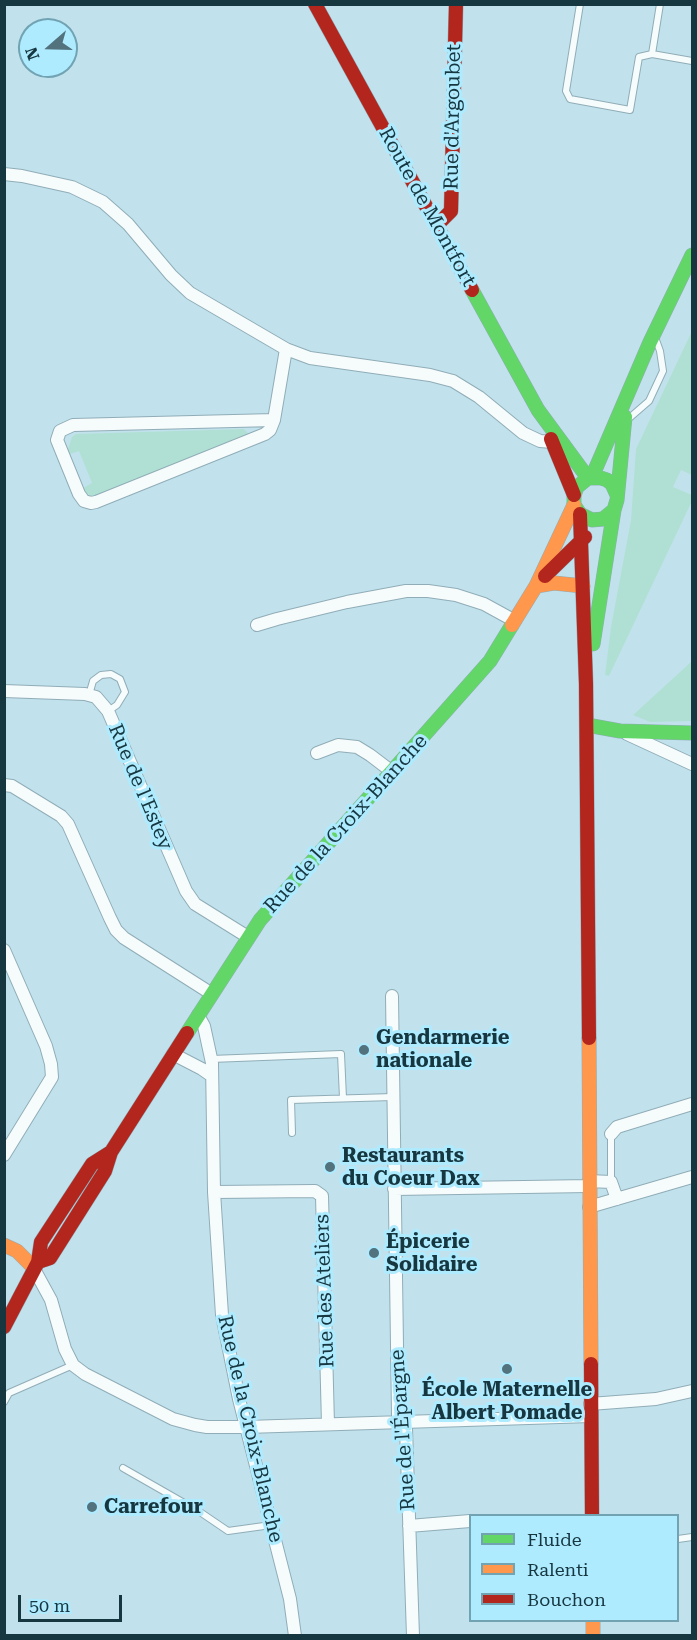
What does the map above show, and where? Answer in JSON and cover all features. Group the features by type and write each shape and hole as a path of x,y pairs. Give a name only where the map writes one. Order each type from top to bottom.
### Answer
{"main road":[{"name":"Route de Montfort","path":"315,4 538,410 576,505"},
{"name":"Rue d'Argoubet","path":"437,225 451,211 456,4"},
{"path":"591,1514 587,725 583,586 581,541 576,505 577,487 590,478 654,335 693,255"},
{"path":"576,505 592,520 608,514 616,505 627,398"},
{"name":"Route de Montfort","path":"538,410 590,478"},
{"path":"590,478 607,480 617,495"},
{"name":"Rue de la Croix-Blanche","path":"198,1015 260,920 490,661 536,586 576,505"},
{"path":"586,684 608,514"},
{"name":"Rue de la Croix-Blanche","path":"536,586 608,514"},
{"path":"536,586 554,583 583,586"},
{"path":"587,725 620,731 693,733"},
{"path":"4,1327 35,1265 41,1242 92,1164 111,1152 198,1015"},
{"path":"4,1245 17,1251 35,1265"}],"street":[{"path":"4,174 72,187 103,202 128,224 171,275 190,293 286,349 310,358 453,381 479,397 523,433 540,441 552,442"},
{"path":"274,420 73,425 60,431 57,440 79,494 84,501 91,503 265,434 270,430 274,420 286,349"},
{"path":"257,625 346,602 406,591 456,595 484,604 515,621"},
{"path":"4,691 89,695"},
{"name":"Rue de l'Estey","path":"89,695 96,697 108,711 186,891 195,904 248,937"},
{"path":"620,731 693,764"},
{"path":"317,753 338,746 357,747 391,771"},
{"path":"4,785 12,786 61,816 68,824 116,930 124,938 212,994"},
{"path":"4,950 46,1046 52,1077 4,1155"},
{"name":"Rue de l'Épargne","path":"392,996 398,1415 406,1428 413,1635"},
{"name":"Rue de la Croix-Blanche","path":"198,1015 204,1026 211,1059 214,1192 222,1315 239,1399 290,1599 295,1635"},
{"path":"173,1054 212,1076"},
{"path":"611,1134 617,1127 693,1104"},
{"path":"589,1207 693,1177"},
{"path":"394,1189 611,1182 617,1199"},
{"name":"Rue des Ateliers","path":"214,1192 315,1191 322,1196 328,1424"},
{"path":"35,1265 51,1300 64,1349 73,1365 85,1374 173,1419 207,1427 402,1422 591,1410 693,1391"},
{"path":"409,1526 469,1521"}],"lane":[{"path":"580,4 566,92 570,99 630,110 639,57 652,54 693,61"},
{"path":"652,54 660,4"},
{"path":"625,423 650,401 663,371 660,351 654,335"},
{"path":"89,695 93,681 101,675 111,674 120,680 125,692 117,705 108,711"},
{"path":"211,1059 341,1054 343,1098"},
{"path":"292,1133 291,1100 393,1096"},
{"path":"611,1134 611,1182"},
{"path":"4,1402 9,1393 73,1365"},
{"path":"123,1468 200,1512 228,1532 271,1525"}],"green space":[{"path":"692,331 692,475 681,470 673,487 692,495 692,501 609,676 605,675 611,627 631,520 636,449"},
{"path":"244,429 248,433 246,436 97,496 91,496 83,488 92,483 79,451 70,454 68,449 72,437 76,434"},
{"path":"691,662 692,721 650,722 633,715"}],"traffic: fast":[{"path":"592,477 650,342 692,255"},
{"path":"472,290 538,410 588,478"},
{"path":"617,495 612,484 607,480 588,478 577,487 574,505 580,514 592,520 603,519 614,510 617,500 625,417"},
{"path":"593,644 614,510"},
{"path":"187,1033 260,920 490,661 512,625"},
{"path":"587,725 620,731 692,733"}],"traffic: slow":[{"path":"512,625 536,586 574,505"},
{"path":"536,586 554,583 583,586"},
{"path":"589,1038 591,1364"},
{"path":"4,1245 17,1251 33,1267"},
{"path":"593,1622 593,1636"}],"traffic: jam":[{"path":"315,4 472,290"},
{"path":"437,225 451,211 456,4"},
{"path":"551,439 574,495"},
{"path":"580,514 586,684 589,1038"},
{"path":"545,576 585,537"},
{"path":"38,1262 50,1258 105,1171 111,1152 187,1033"},
{"path":"4,1327 38,1262 41,1242 92,1164 111,1152"},
{"path":"591,1364 592,1514"}],"place":[{"name":"Gendarmerie nationale","path":"364,1050"},
{"name":"Restaurants du Coeur Dax","path":"330,1167"},
{"name":"Épicerie Solidaire","path":"374,1253"},
{"name":"École Maternelle Albert Pomade","path":"507,1369"},
{"name":"Carrefour","path":"92,1507"}]}
